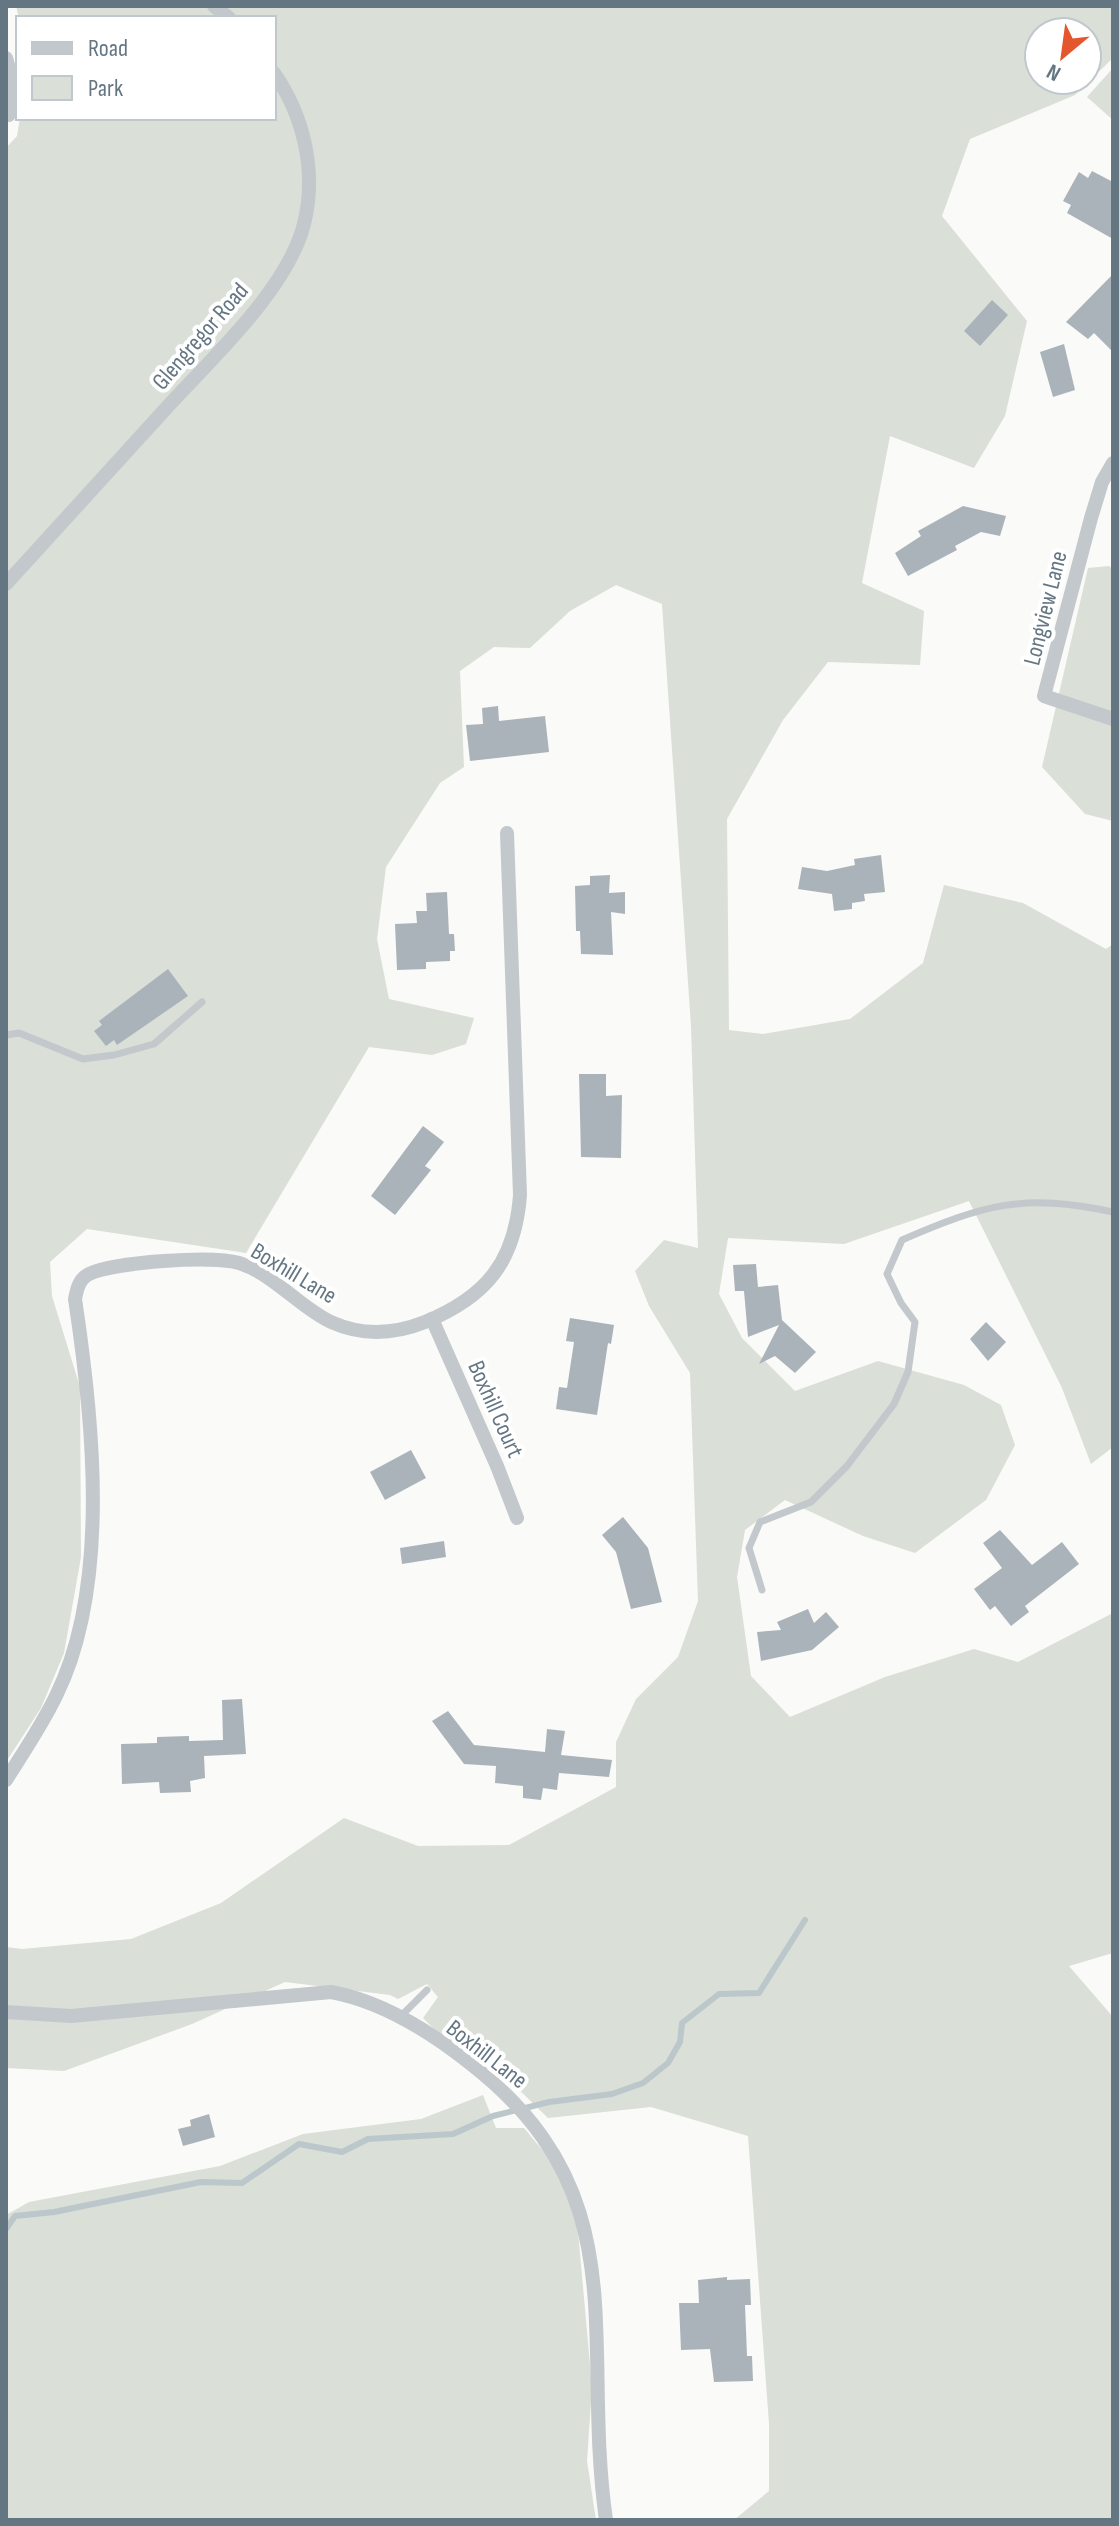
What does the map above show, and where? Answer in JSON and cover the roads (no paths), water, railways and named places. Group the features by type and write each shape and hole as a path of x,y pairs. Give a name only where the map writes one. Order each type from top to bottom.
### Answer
{"street":[{"path":"6,58 13,83 9,115"},
{"name":"Glengregor Road","path":"6,584 238,331 275,284 304,224 308,156 293,101 276,76"},
{"name":"Longview Lane","path":"1113,463 1102,482 1091,518 1044,696 1113,719"},
{"name":"Boxhill Lane","path":"6,1780 56,1697 72,1657 82,1607 92,1512 92,1451 75,1299 81,1281 90,1274 134,1264 218,1259 248,1267 332,1322 380,1333 406,1330 461,1307 489,1281 510,1247 518,1217 507,833"},
{"name":"Boxhill Court","path":"432,1319 517,1518"},
{"name":"Boxhill Lane","path":"6,2012 71,2016 331,1992 372,2004 398,2018 458,2054 512,2099 560,2160 586,2229 606,2520"}],"lane":[{"path":"6,1035 19,1033 83,1059 114,1055 154,1044 202,1002"},
{"path":"762,1590 749,1548 760,1522 811,1502 847,1466 894,1404 908,1372 915,1322 901,1303 887,1274 902,1240 958,1216 1006,1204 1038,1200 1113,1212"},
{"path":"398,2018 427,1990"}],"waterway":[{"path":"6,2229 15,2216 54,2212 201,2182 242,2183 299,2144 342,2152 368,2139 453,2134 493,2116 549,2102 612,2094 643,2083 668,2063 680,2042 682,2023 719,1994 759,1993 805,1920"}]}
